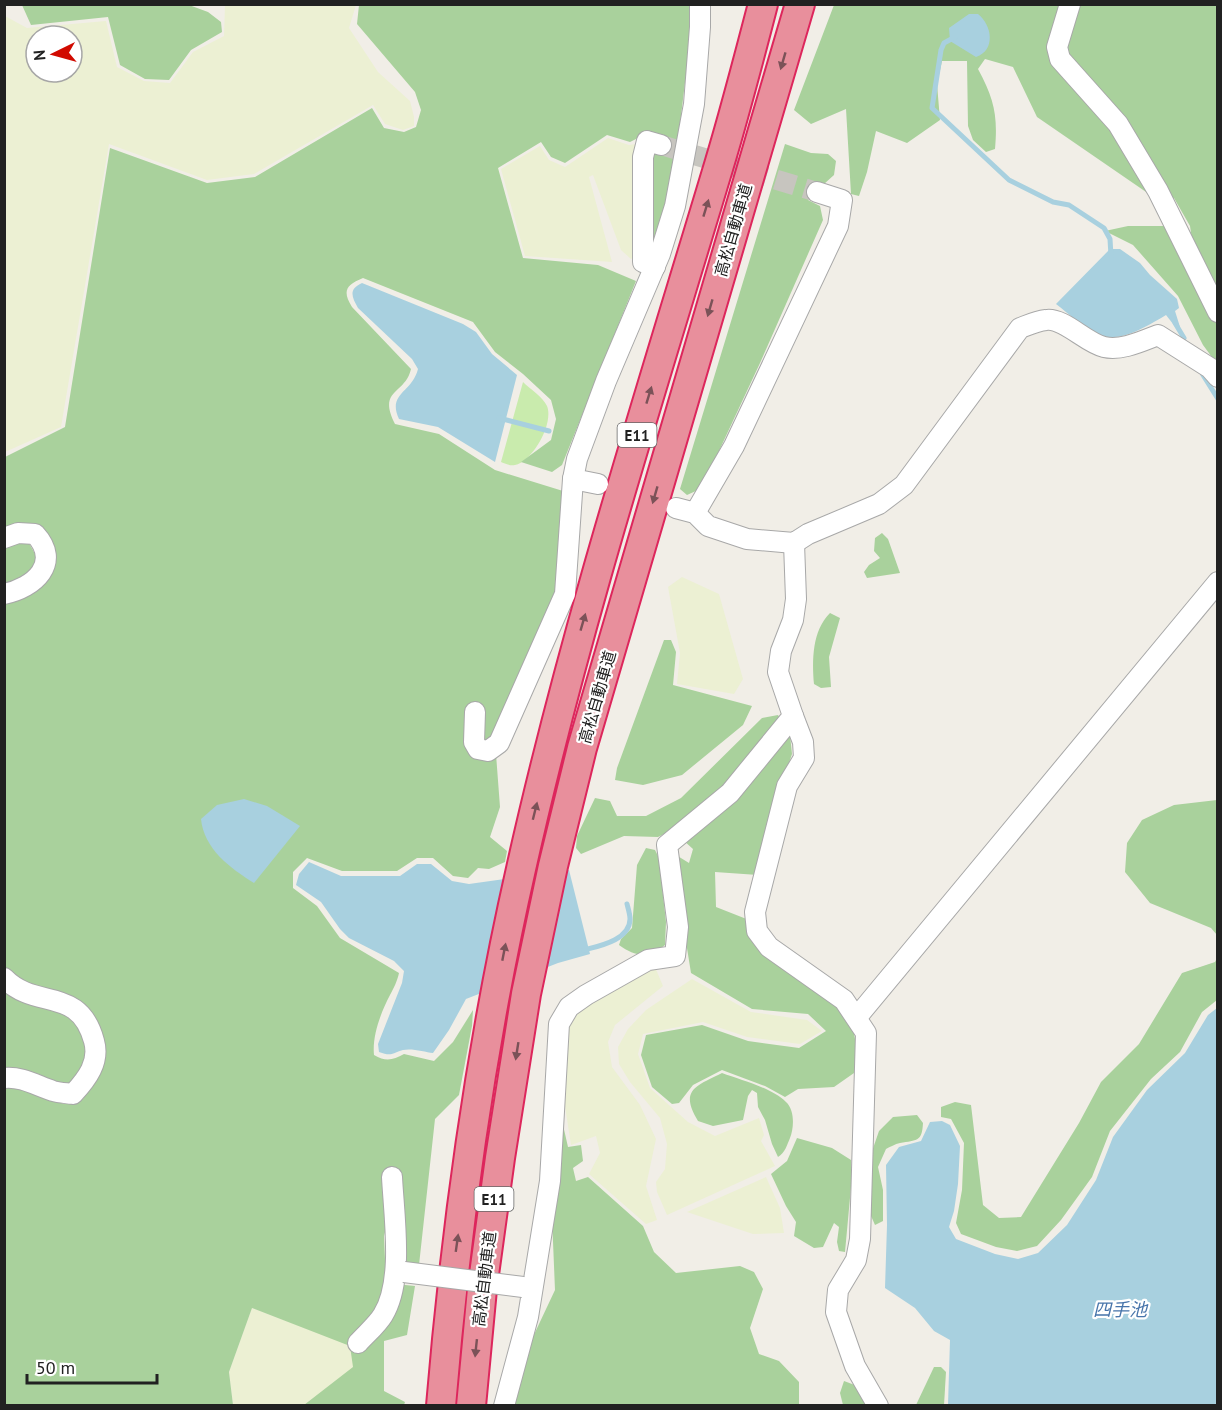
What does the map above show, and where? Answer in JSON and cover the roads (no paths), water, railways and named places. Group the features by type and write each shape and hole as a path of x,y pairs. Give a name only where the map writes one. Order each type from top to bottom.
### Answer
{"highway":[{"path":"720,161 754,4"},
{"name":"高松自動車道","path":"441,1406 451,1286 492,1009 521,868 575,652 648,397 720,161 763,4"},
{"name":"高松自動車道","path":"471,1406 484,1278 526,994 553,866 589,725 800,4"}],"street":[{"path":"475,712 474,742 478,749 488,751 499,743 565,594 573,479 577,459 606,381 655,267 675,206 694,104 700,4"},
{"path":"1070,4 1057,47 1060,59 1118,124 1158,191 1218,312"},
{"path":"655,267 644,262 643,157 647,141 661,145"},
{"path":"817,192 842,200 838,226 734,446 686,511 708,526 747,539 794,543 808,534 879,504 904,485 1020,328 1049,319 1060,322 1089,341 1105,347 1127,346 1158,335 1210,368 1218,377"},
{"path":"573,479 598,484"},
{"path":"4,538 18,533 34,534 41,541 46,555 42,573 34,581 16,592 4,594"},
{"path":"794,543 796,599 793,620 781,651 778,672 804,742 804,758 787,786 755,912 757,931 769,947 844,1000 866,1033 860,1239 856,1260 838,1290 836,1312 855,1366 878,1406"},
{"path":"857,1017 1218,582"},
{"path":"504,1406 528,1317 528,1287 550,1181 559,1024 569,1007 586,995 648,960 675,957 678,927 667,846 730,794 793,716"},
{"path":"4,978 23,992 63,1003 81,1013 91,1031 96,1049 94,1066 84,1083 73,1094 56,1092 11,1077 4,1078"},
{"path":"358,1343 383,1315 400,1272 392,1177"},
{"path":"400,1272 528,1287"}],"water":[{"path":"969,14 978,14 983,19 990,37 987,49 976,57 950,41 949,28"},
{"path":"1110,249 1120,249 1140,263 1177,299 1179,308 1175,311 1180,327 1177,329 1166,315 1132,333 1113,337 1104,336 1095,333 1056,304"},
{"path":"362,283 463,324 476,332 492,354 517,375 495,462 438,427 399,419 396,410 398,398 411,383 418,369 412,359 358,308 352,293"},
{"path":"244,799 267,806 300,826 254,883 220,857 207,840 201,819 217,805"},
{"path":"309,862 341,876 400,876 417,864 431,864 452,881 469,884 569,870 590,954 558,963 466,999 433,1053 414,1050 403,1050 392,1054 379,1052 378,1044 402,983 404,971 394,961 349,938 321,902 296,885 299,874"},
{"name":"四手池","path":"1217,1008 1217,1405 948,1405 950,1340 934,1331 915,1308 885,1288 886,1165 899,1147 921,1141 930,1122 942,1121 950,1125 960,1146 958,1184 949,1227 956,1239 995,1254 1018,1259 1038,1253 1067,1225 1096,1180 1113,1137 1147,1090 1185,1053 1208,1015"}],"waterway":[{"path":"955,37 944,43 941,50 932,108 1009,180 1053,202 1069,205 1104,228 1110,239 1111,256"},
{"path":"1175,323 1184,338"},
{"path":"1203,375 1218,399"},
{"path":"499,418 549,431"},
{"path":"584,950 613,941 625,932 630,919 627,904"}],"tunnel":[{"path":"661,145 817,192"}]}
